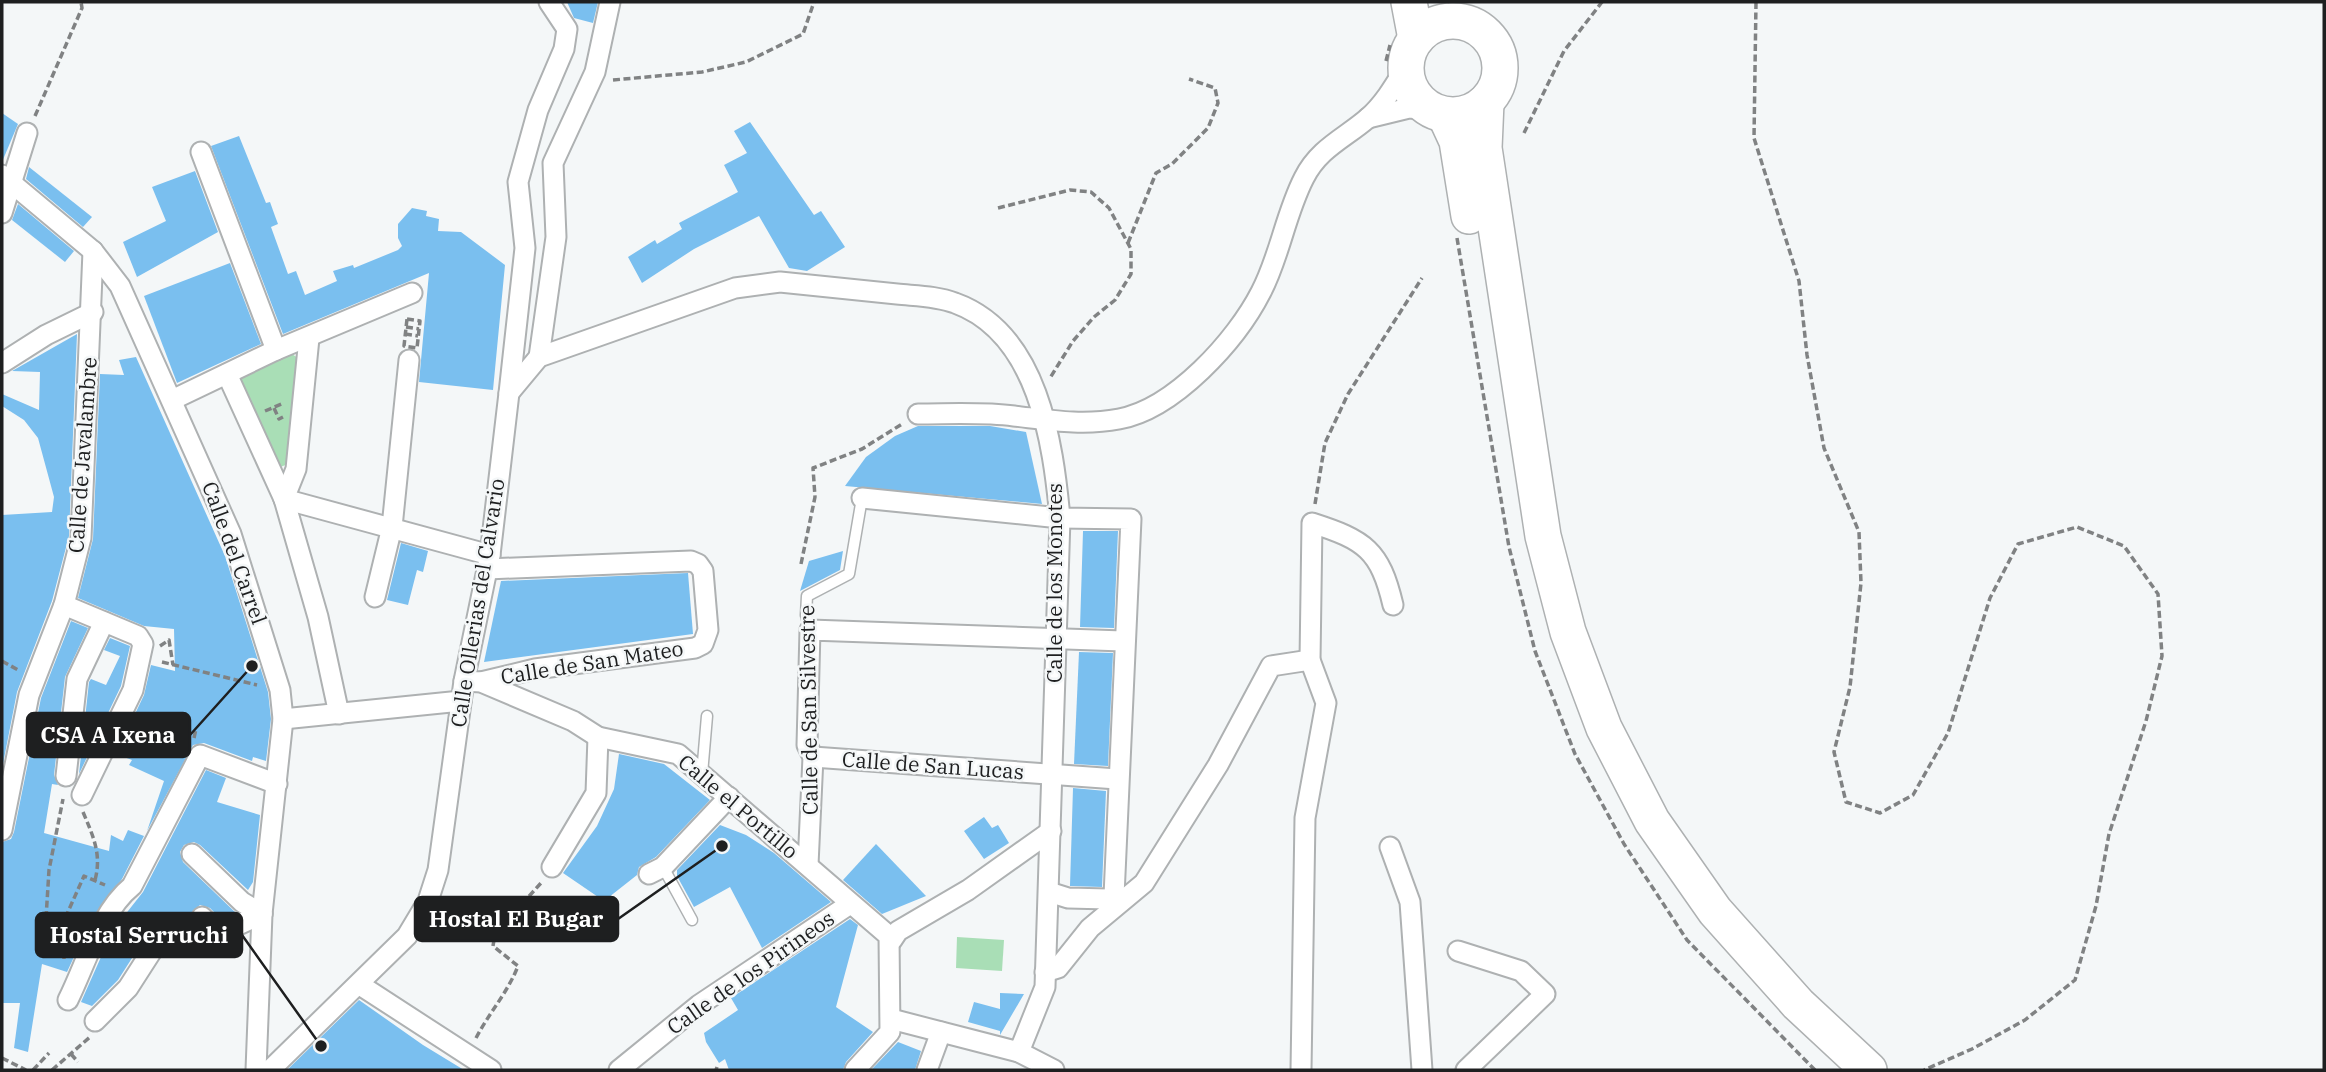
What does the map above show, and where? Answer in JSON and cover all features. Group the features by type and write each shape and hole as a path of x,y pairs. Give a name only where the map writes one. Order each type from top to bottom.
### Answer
{"highway":[{"path":"1409,2 1411,90 1437,112 1457,141 1522,543 1548,643 1587,743 1636,835 1699,927 1787,1023 1837,1070"},
{"path":"1411,53 1439,23 1448,8 1483,32 1497,51 1500,74 1496,89 1486,102 1460,115 1437,112"},
{"path":"1486,102 1484,148 1543,536 1568,632 1604,728 1652,821 1715,911 1798,1004 1869,1070"}],"street":[{"name":"Calle Ollerias del Calvario","path":"270,1070 360,985 407,936 428,901 442,854 461,701 472,682 509,393 525,248 518,182 538,110 564,49 567,29 549,2"},
{"path":"509,393 539,357 556,237 552,163 590,82 610,2"},
{"path":"918,414 1013,415 1044,422 1098,421 1130,416 1168,396 1199,372 1235,331 1260,294 1273,267 1294,201 1311,165 1327,147 1367,118 1411,53"},
{"path":"1367,118 1409,108 1437,112"},
{"path":"2,213 6,178 27,134"},
{"path":"201,152 276,350"},
{"name":"Calle del Carrel","path":"6,178 93,251 120,286 231,534 280,690 283,719 262,914 257,1070"},
{"name":"Calle de Javalambre","path":"3,822 29,695 64,605 81,538 93,312 93,251"},
{"name":"Calle de los Monotes","path":"539,357 735,288 780,282 954,302 986,319 1006,339 1021,361 1034,388 1055,473 1060,518 1045,972 1041,1000 1019,1052"},
{"path":"172,400 276,350 412,293"},
{"path":"2,363 46,335 93,312"},
{"path":"284,499 296,469 309,338"},
{"path":"375,597 392,527 409,360"},
{"path":"227,374 284,499 318,617 339,714"},
{"path":"862,498 1060,518 1131,519 1117,779 1114,895 1108,898 1068,898 1049,892"},
{"name":"Calle de San Mateo","path":"284,499 392,527 488,562 691,561 703,571 708,630 703,643 695,648 522,671 472,682"},
{"path":"1301,1070 1305,818 1326,703 1310,660 1312,523 1362,542 1385,572 1393,605"},
{"path":"64,605 138,636 143,644 132,690 73,792"},
{"path":"73,792 77,679 104,622"},
{"path":"810,630 1124,640"},
{"name":"Calle de San Silvestre","path":"808,865 813,757 807,745 810,630"},
{"path":"1045,972 1058,968 1090,928 1144,883 1218,765 1271,666 1310,660"},
{"name":"Calle el Portillo","path":"472,682 573,721 598,737 678,754 892,940"},
{"path":"283,719 339,714 383,706 461,701"},
{"path":"552,867 596,793 598,737"},
{"path":"68,1000 100,931 123,894 132,886 200,755 277,784"},
{"name":"Calle de San Lucas","path":"813,757 1117,779"},
{"path":"656,871 729,797"},
{"path":"855,1070 890,1032 892,940 898,931 968,890 1051,831"},
{"path":"1390,847 1410,902 1422,1070"},
{"path":"192,854 242,902 262,914"},
{"name":"Calle de los Pirineos","path":"619,1070 699,1004 850,904"},
{"path":"99,1017 128,988 155,946 203,941 262,914"},
{"path":"202,918 218,934"},
{"path":"1458,951 1521,971 1545,994 1486,1063 1466,1070"},
{"path":"360,985 491,1070"},
{"path":"891,1019 1019,1052 1054,1070"},
{"path":"928,1070 941,1032"}],"lane":[{"name":"Calle de San Silvestre","path":"810,630 806,615 807,596 849,574 862,498"},
{"path":"702,775 707,716"},
{"path":"656,871 692,920"},
{"path":"428,901 460,923"}],"path":[{"path":"27,134 82,8 81,2"},
{"path":"590,82 702,72 746,62 803,34 814,2"},
{"path":"1524,133 1564,51 1602,2"},
{"path":"1756,2 1755,138 1799,281 1807,355 1824,447 1859,532 1861,583 1850,687 1834,752 1846,802 1880,813 1913,795 1948,733 1990,598 2018,544 2077,527 2124,546 2158,594 2162,656 2146,721 2109,834 2096,906 2075,980 2025,1020 1972,1049 1924,1070"},
{"path":"1128,243 1156,173 1172,164 1208,128 1219,103 1216,88 1189,79"},
{"path":"998,208 1070,190 1091,192 1109,208 1128,243 1131,274 1115,300 1094,317 1073,341 1047,384 1034,388"},
{"path":"1457,236 1509,547 1535,651 1575,754 1624,844 1687,940 1815,1070"},
{"path":"1312,523 1325,443 1348,394 1422,278"},
{"path":"407,320 420,321 418,338 405,337 406,327 407,320"},
{"path":"406,327 419,329"},
{"path":"260,413 290,400"},
{"path":"274,407 277,414"},
{"path":"801,564 815,497 813,468 862,449 918,414"},
{"path":"164,643 169,640 173,665"},
{"path":"162,662 280,690"},
{"path":"46,918 49,870 73,792"},
{"path":"64,971 62,925 84,876 95,880 100,862 73,792"},
{"path":"466,1054 491,1009 512,983 517,966 493,946 495,934 539,886 552,867"},
{"path":"52,1070 83,1044"},
{"path":"33,1070 49,1053"},
{"path":"71,1054 78,1062"},
{"path":"2,1058 26,1070"}],"green space":[{"path":"289,352 298,358 288,464 278,468 238,377"},
{"path":"957,937 1004,940 1002,971 956,968"}],"building":[{"path":"567,2 598,2 593,23 574,18"},
{"path":"2,113 18,124 2,162"},
{"path":"750,122 814,215 821,211 845,247 807,271 789,268 759,216 694,249 642,283 628,257 655,240 657,244 682,229 679,223 738,192 724,165 747,153 734,131"},
{"path":"239,136 266,203 270,202 278,224 271,227 288,274 296,271 305,295 337,281 333,271 353,265 354,268 398,250 402,246 398,238 398,224 412,208 427,211 426,216 439,219 438,231 461,232 505,265 493,390 419,382 429,273 283,334 211,146"},
{"path":"29,167 92,217 83,227 26,179"},
{"path":"195,171 218,232 137,277 123,242 166,221 152,187"},
{"path":"18,204 74,251 65,262 12,220"},
{"path":"230,263 261,344 177,383 144,296"},
{"path":"77,334 69,536 52,601 17,692 2,769 2,515 52,512 54,497 38,438 24,420 2,406 2,394 39,410 40,372 12,371"},
{"path":"136,357 225,556 268,692 271,719 266,761 253,757 252,761 204,743 193,745 147,831 164,781 129,765 132,760 116,754 144,695 151,665 175,671 174,629 144,626 78,598 93,539 100,374 124,375 119,360"},
{"path":"918,426 990,426 1026,432 1042,504 845,486 866,457 895,436"},
{"path":"1083,531 1118,531 1114,628 1080,627"},
{"path":"401,543 428,551 423,572 417,570 408,605 387,600"},
{"path":"843,551 840,570 800,591 809,561"},
{"path":"688,573 693,634 484,662 501,581"},
{"path":"71,621 88,628 65,677 54,775 58,785 52,784 44,833 109,851 111,835 123,841 128,830 144,836 122,879 92,918 67,972 42,964 28,1052 14,1048 20,1003 2,1003 2,842 11,839 14,832 41,698"},
{"path":"110,638 130,646 121,686 79,774 89,682 91,679 106,685 120,656 104,650"},
{"path":"1079,652 1113,653 1108,766 1074,764"},
{"path":"619,754 664,764 710,800 656,857 639,867 637,875 604,901 563,873 597,826 614,789"},
{"path":"206,770 226,778 217,802 260,815 253,882 248,890 200,845 194,842 184,845 180,852 183,862 236,913 221,919 210,908 200,905 190,914 197,929 159,933 149,927 118,980 92,1006 81,1002 113,930 143,892"},
{"path":"1073,788 1106,791 1102,887 1070,886"},
{"path":"984,817 992,828 998,825 1009,843 984,859 964,831"},
{"path":"720,825 746,835 774,853 831,902 762,948 730,887 694,907 677,876 677,870"},
{"path":"876,844 926,896 882,914 843,880"},
{"path":"850,919 858,925 836,1007 873,1032 846,1062 843,1070 729,1070 725,1059 719,1063 706,1042 704,1033 738,1010 731,998"},
{"path":"1000,993 1024,994 1000,1035 1000,1031 968,1022 974,1002 1000,1009"},
{"path":"359,1000 423,1045 464,1070 287,1070"},
{"path":"898,1042 921,1051 915,1070 871,1070"}],"place":[{"name":"CSA A Ixena","path":"252,666"},
{"name":"Hostal El Bugar","path":"722,846"},
{"name":"Hostal Serruchi","path":"321,1046"}]}
